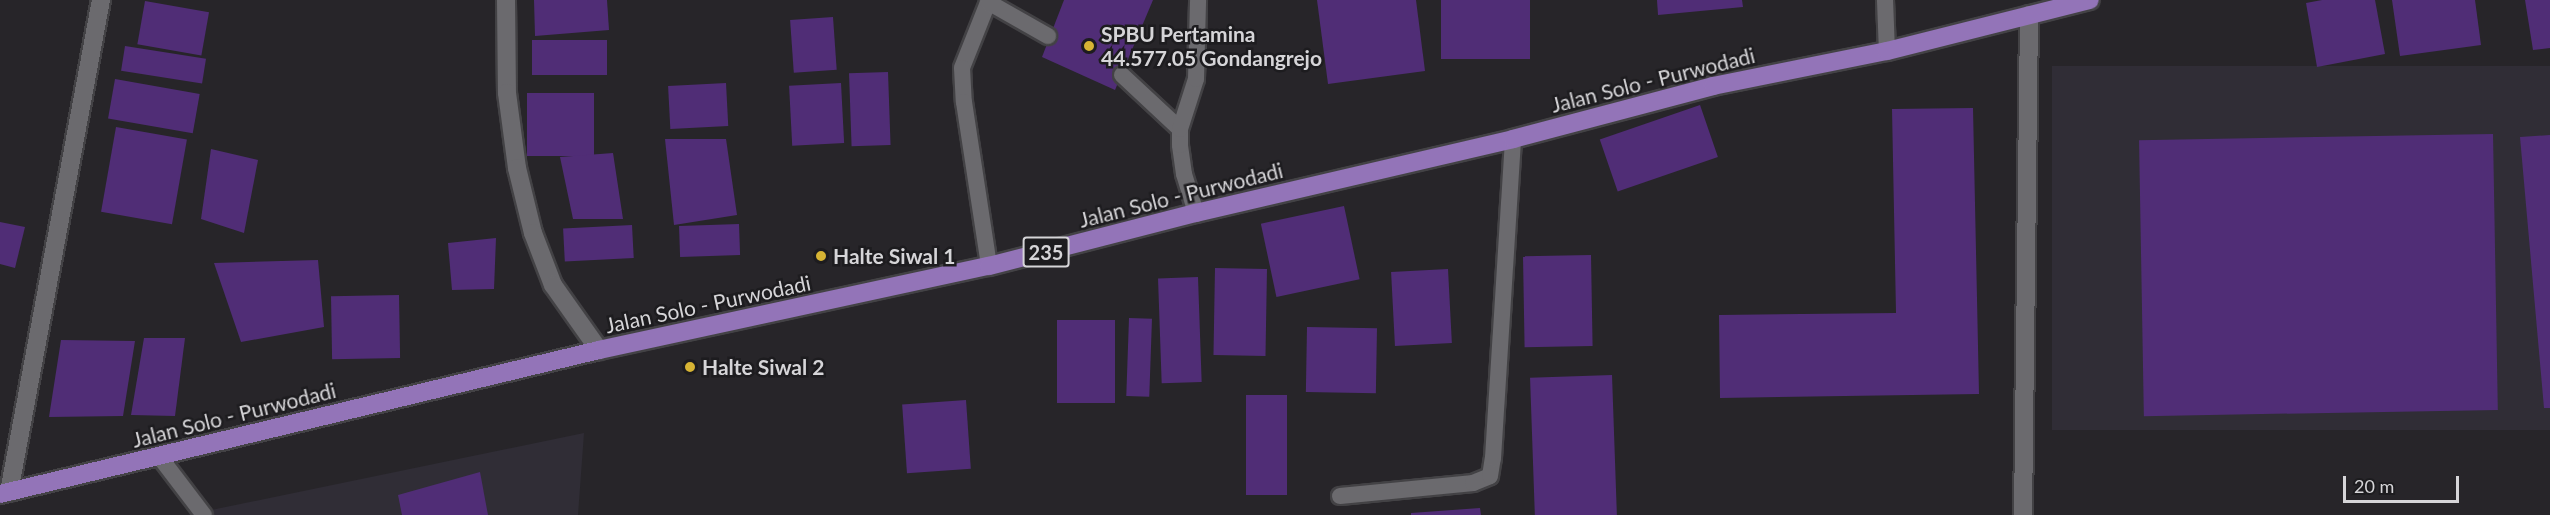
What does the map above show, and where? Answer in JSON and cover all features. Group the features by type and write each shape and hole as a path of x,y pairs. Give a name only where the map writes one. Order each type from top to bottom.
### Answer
{"main road":[{"name":"Jalan Solo - Purwodadi","path":"4,493 599,350 989,267 1196,213 1513,139 1713,86 1887,51 2090,0"}],"street":[{"path":"4,493 101,0"},
{"path":"506,0 507,93 517,168 533,233 553,285 599,350"},
{"path":"2023,515 2029,15"}],"lane":[{"path":"1196,213 1184,174 1180,129 1196,79 1198,0"},
{"path":"1885,0 1887,51"},
{"path":"989,267 964,102 963,68 988,1 1048,36"},
{"path":"1122,75 1180,129"},
{"path":"1340,496 1473,483 1490,476 1513,139"},
{"path":"159,456 204,515"}],"shaded area":[{"path":"2052,66 2550,66 2550,430 2052,430"},
{"path":"584,433 578,515 187,515"}],"building":[{"path":"534,0 607,0 609,30 535,36"},
{"name":"SPBU Pertamina 44.577.05 Gondangrejo","path":"1064,0 1153,0 1115,90 1042,57"},
{"path":"1317,0 1416,0 1425,71 1328,84"},
{"path":"1441,0 1530,0 1530,59 1441,59"},
{"path":"1657,0 1742,0 1743,7 1658,15"},
{"path":"2322,0 2375,0 2385,54 2317,67 2306,3"},
{"path":"2392,0 2475,0 2481,45 2400,56"},
{"path":"2525,0 2550,0 2550,48 2533,50"},
{"path":"145,1 209,12 201,56 137,44"},
{"path":"833,17 837,70 794,73 790,20"},
{"path":"532,40 607,40 607,75 532,75"},
{"path":"125,46 206,59 202,84 121,71"},
{"path":"888,72 891,145 852,146 849,73"},
{"path":"115,79 200,94 193,133 108,118"},
{"path":"726,83 728,126 670,129 668,86"},
{"path":"841,83 844,143 792,146 789,86"},
{"path":"527,93 594,93 594,156 527,156"},
{"path":"1700,105 1718,157 1618,192 1600,140"},
{"path":"1973,108 1979,394 1720,398 1719,315 1896,313 1892,109"},
{"path":"116,127 187,140 172,224 101,212"},
{"path":"2493,134 2498,410 2144,416 2139,140"},
{"path":"2550,135 2550,408 2544,408 2520,137"},
{"path":"665,139 726,139 737,215 674,225"},
{"path":"211,149 258,160 244,233 201,219"},
{"path":"613,153 623,219 573,219 560,157"},
{"path":"1344,206 1360,279 1276,297 1261,224"},
{"path":"0,222 25,227 15,268 0,264"},
{"path":"739,224 740,255 680,257 679,226"},
{"path":"632,225 634,258 565,262 563,229"},
{"path":"496,238 494,289 452,290 448,243"},
{"path":"1591,255 1593,346 1525,347 1523,256"},
{"path":"318,260 324,327 241,342 214,263"},
{"path":"1215,268 1267,269 1265,356 1213,355"},
{"path":"1448,269 1452,343 1395,346 1391,272"},
{"path":"1198,277 1202,382 1162,383 1158,278"},
{"path":"399,295 400,358 332,359 331,296"},
{"path":"1129,318 1152,319 1149,397 1126,396"},
{"path":"1057,320 1115,320 1115,403 1057,403"},
{"path":"1307,327 1377,328 1376,393 1306,392"},
{"path":"144,338 185,338 175,416 131,415"},
{"path":"61,340 135,341 123,416 49,417"},
{"path":"1612,375 1617,515 1535,515 1530,378"},
{"path":"1246,395 1287,395 1287,495 1246,495"},
{"path":"966,400 971,469 907,473 902,404"},
{"path":"480,472 488,515 402,515 398,495"},
{"path":"1480,508 1481,515 1411,515 1411,513"}],"place":[{"name":"SPBU Pertamina 44.577.05 Gondangrejo","path":"1089,46"},
{"name":"Halte Siwal 1","path":"821,256"},
{"name":"Halte Siwal 2","path":"690,367"}]}
